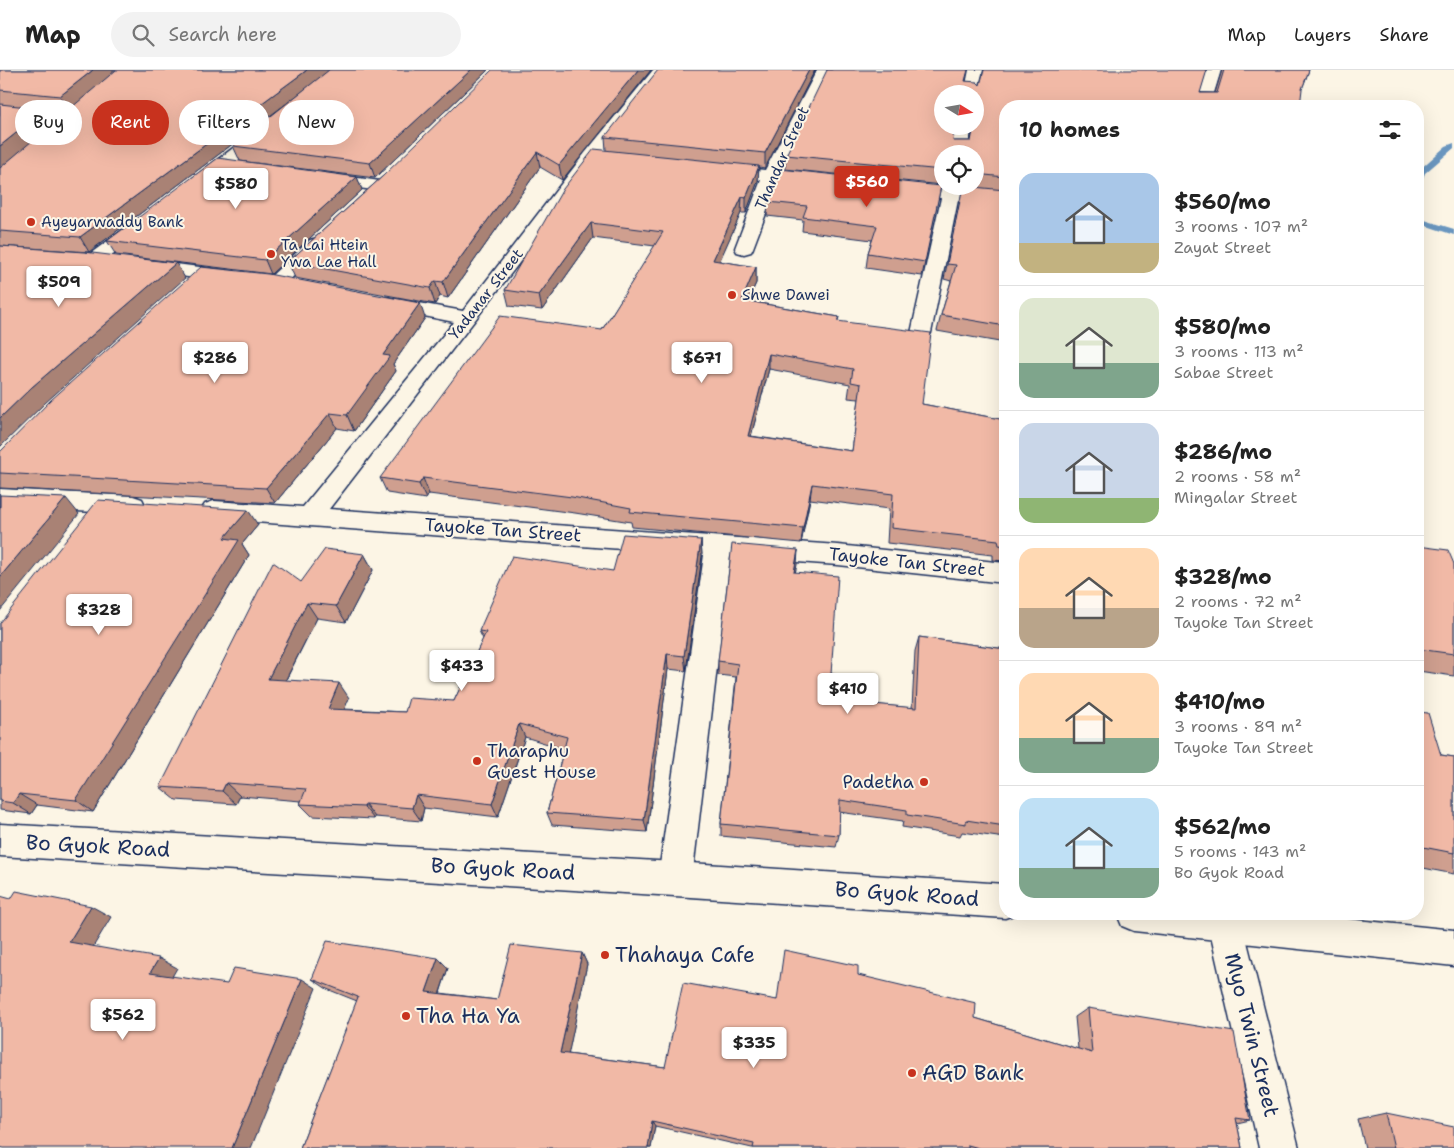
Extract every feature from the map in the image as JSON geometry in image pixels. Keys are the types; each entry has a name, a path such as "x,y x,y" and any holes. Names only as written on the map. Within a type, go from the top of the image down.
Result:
{"street":[{"name":"Yadanar Street","path":"310,516 468,318 601,158 661,70"},
{"name":"Thandar Street","path":"744,248 771,176 824,70"},
{"path":"973,85 976,70"},
{"path":"1205,100 1214,70"},
{"path":"0,110 15,112"},
{"path":"181,195 279,120"},
{"path":"221,166 239,168"},
{"path":"705,169 828,182"},
{"path":"366,198 394,172"},
{"path":"305,176 380,186"},
{"path":"884,188 934,189"},
{"path":"921,333 950,195"},
{"path":"981,195 999,198"},
{"path":"157,213 85,260 261,280 296,286"},
{"path":"261,280 332,231"},
{"path":"182,293 204,274"},
{"path":"372,300 468,318"},
{"path":"0,498 152,506"},
{"path":"85,527 103,504"},
{"name":"Tayoke Tan Street","path":"191,509 838,555 999,571"},
{"path":"675,879 718,546"},
{"name":"Bo Gyok Road","path":"0,840 675,879 999,901"},
{"name":"Myo Twin Street","path":"1224,920 1280,1148"},
{"path":"1239,920 1454,948"}],"building":[{"path":"0,70 93,70 60,96 0,90"},
{"path":"116,70 307,70 266,100 179,100 179,145 205,145 80,237 0,231 0,168 27,145 82,145 82,100 80,100"},
{"path":"329,70 471,70 370,163 233,146 269,145 269,118 279,110 279,145 354,145 354,100 291,100"},
{"path":"492,70 638,70 559,165 537,152 443,282 435,281 430,288 288,262 383,176"},
{"path":"658,70 809,70 765,153 605,137"},
{"path":"827,70 968,70 965,81 977,82 980,85 984,70 1207,70 1200,93 1217,93 1224,70 1309,70 1302,89 1301,100 999,100 999,176 984,175 984,145 934,145 934,169 786,155"},
{"path":"0,104 15,106 15,134 0,146"},
{"path":"594,149 759,166 746,198 742,197 713,260 756,267 742,300 839,317 837,321 931,333 922,404 999,419 999,545 998,540 891,528 893,494 812,484 803,528 630,512 631,508 572,497 423,478 419,484 380,478 500,316 602,330 663,232 591,223 539,295 505,290 563,189","holes":["769,354 853,369 851,382 861,384 852,451 748,436"]},
{"path":"218,158 357,177 265,260 107,241"},
{"path":"780,169 934,185 934,195 939,195 925,262 868,253 877,226 803,217 807,206 768,202"},
{"path":"984,188 999,189 999,325 941,315 956,265 947,264 961,195 984,195"},
{"path":"0,246 84,252 176,263 32,387 0,418"},
{"path":"201,267 268,274 420,303 383,355 390,356 347,415 330,413 266,488 0,473 0,452 51,400"},
{"path":"0,495 66,498 0,577"},
{"path":"98,500 248,510 224,538 239,540 76,800 19,794 13,803 0,801 0,623"},
{"path":"623,534 701,540 684,656 667,654 644,820 547,813 567,737 519,724 492,804 416,795 412,808 365,804 364,807 300,804 306,789 226,783 222,791 160,787 273,562 301,582 325,549 364,554 336,606 307,603 268,679 339,683 328,709 405,712 409,698 454,701 486,632 479,631 512,556 613,571"},
{"path":"732,544 798,550 794,572 838,576 831,674 841,675 841,701 916,708 919,637 999,648 999,825 966,820 966,824 907,815 907,810 840,800 839,835 721,824 738,664 718,661"},
{"path":"1424,547 1448,550 1454,564 1454,654 1424,650"},
{"path":"1424,713 1428,713 1441,755 1454,757 1454,853 1424,847"},
{"path":"16,891 91,906 69,942 159,958 150,973 227,984 234,968 302,979 232,1148 0,1147 0,896 11,899"},
{"path":"327,941 438,958 426,992 497,1000 511,945 582,953 560,1053 665,1067 683,983 777,1000 784,950 858,966 858,975 976,1003 975,1018 1092,1053 1088,1008 1234,1032 1250,1120 1236,1118 1242,1148 979,1148 968,1145 968,1148 753,1148 754,1144 652,1121 648,1148 300,1148 358,997 312,979"},
{"path":"1386,1113 1454,1127 1454,1148 1394,1148"}],"waterway":[{"path":"1424,170 1454,145"},
{"path":"1424,222 1454,232"}],"place":[{"name":"Ayeyarwaddy Bank","path":"31,222"},
{"name":"Ta Lai Htein Ywa Lae Hall","path":"271,254"},
{"name":"Shwe Dawei","path":"732,295"},
{"name":"Tharaphu Guest House","path":"477,761"},
{"name":"Padetha","path":"924,782"},
{"name":"Thahaya Cafe","path":"605,955"},
{"name":"Tha Ha Ya","path":"406,1016"},
{"name":"AGD Bank","path":"912,1073"}]}
